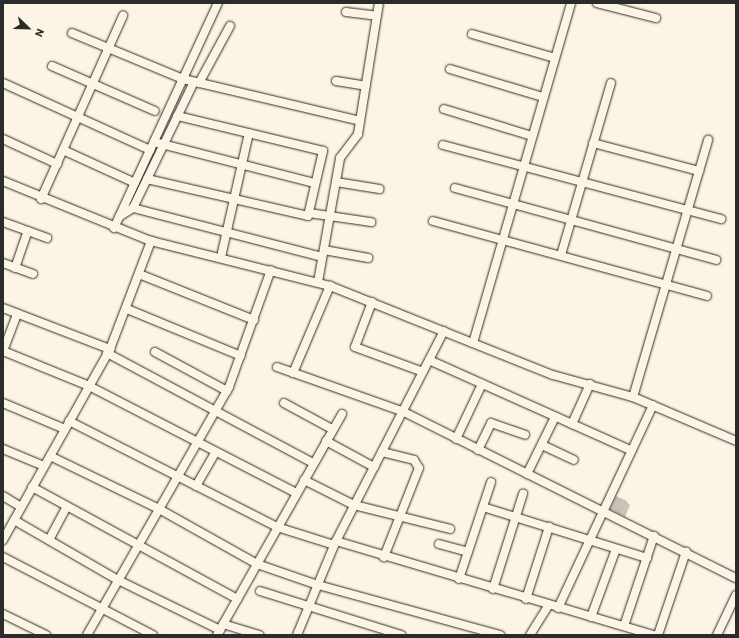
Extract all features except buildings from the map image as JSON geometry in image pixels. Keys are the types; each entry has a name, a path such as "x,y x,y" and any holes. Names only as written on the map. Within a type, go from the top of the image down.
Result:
{"street":[{"path":"114,228 218,3"},
{"path":"318,282 343,151 358,134 379,3"},
{"path":"473,343 571,3"},
{"path":"597,3 656,18"},
{"path":"346,12 377,16"},
{"path":"41,199 123,16"},
{"path":"119,217 133,208 177,116 230,26"},
{"path":"72,33 183,79 360,120"},
{"path":"472,34 555,58"},
{"path":"52,66 92,85 155,111"},
{"path":"450,69 543,97"},
{"path":"336,81 366,86"},
{"path":"3,83 150,150"},
{"path":"561,255 611,83"},
{"path":"444,109 532,136"},
{"path":"177,116 323,151 309,213"},
{"path":"221,257 248,133"},
{"path":"3,139 57,164"},
{"path":"633,397 708,140"},
{"path":"154,142 315,183"},
{"path":"593,143 699,171"},
{"path":"443,145 582,184 721,219"},
{"path":"63,150 134,183"},
{"path":"147,179 301,217 309,213 371,222"},
{"path":"3,181 41,199 151,241 221,257 330,286 553,375 633,397 736,441"},
{"path":"336,182 379,189"},
{"path":"455,188 513,202 716,260"},
{"path":"133,208 226,232 323,254 368,258"},
{"path":"433,221 707,296"},
{"path":"3,222 47,238"},
{"path":"15,268 28,231"},
{"path":"3,540 109,351 127,309 151,241"},
{"path":"3,263 33,274"},
{"path":"87,635 227,391 271,270"},
{"path":"139,274 254,320"},
{"path":"293,373 330,286"},
{"path":"372,302 355,347 423,372"},
{"path":"3,308 109,351 314,463"},
{"path":"127,309 241,356"},
{"path":"18,314 3,351 89,386 296,493"},
{"path":"297,635 335,543 404,412 444,331"},
{"path":"154,352 227,391"},
{"path":"429,360 632,451"},
{"path":"277,368 404,412 736,578"},
{"path":"456,439 482,384"},
{"path":"572,424 590,384"},
{"path":"3,403 65,429"},
{"path":"284,403 332,429"},
{"path":"558,608 587,540 632,451 653,405"},
{"path":"220,630 332,429 342,414"},
{"path":"527,474 556,417"},
{"path":"69,421 277,527 654,635"},
{"path":"478,450 491,423 525,435"},
{"path":"326,441 374,467"},
{"path":"542,445 574,460"},
{"path":"3,449 44,466"},
{"path":"196,486 216,452"},
{"path":"382,452 419,465 401,517 384,557"},
{"path":"50,456 159,509 257,564 318,585 500,635"},
{"path":"304,480 354,505 450,529"},
{"path":"459,579 491,482"},
{"path":"32,487 237,598"},
{"path":"493,589 523,494"},
{"path":"3,496 21,507"},
{"path":"49,540 67,506"},
{"path":"483,507 647,558"},
{"path":"14,520 118,580 220,630 259,635"},
{"path":"526,599 549,527"},
{"path":"624,626 654,536"},
{"path":"438,544 468,552"},
{"path":"591,617 616,548"},
{"path":"658,635 686,552"},
{"path":"3,557 101,610 153,635"},
{"path":"260,591 401,635"},
{"path":"717,635 736,596"},
{"path":"530,635 549,605"},
{"path":"3,614 46,635"}]}
